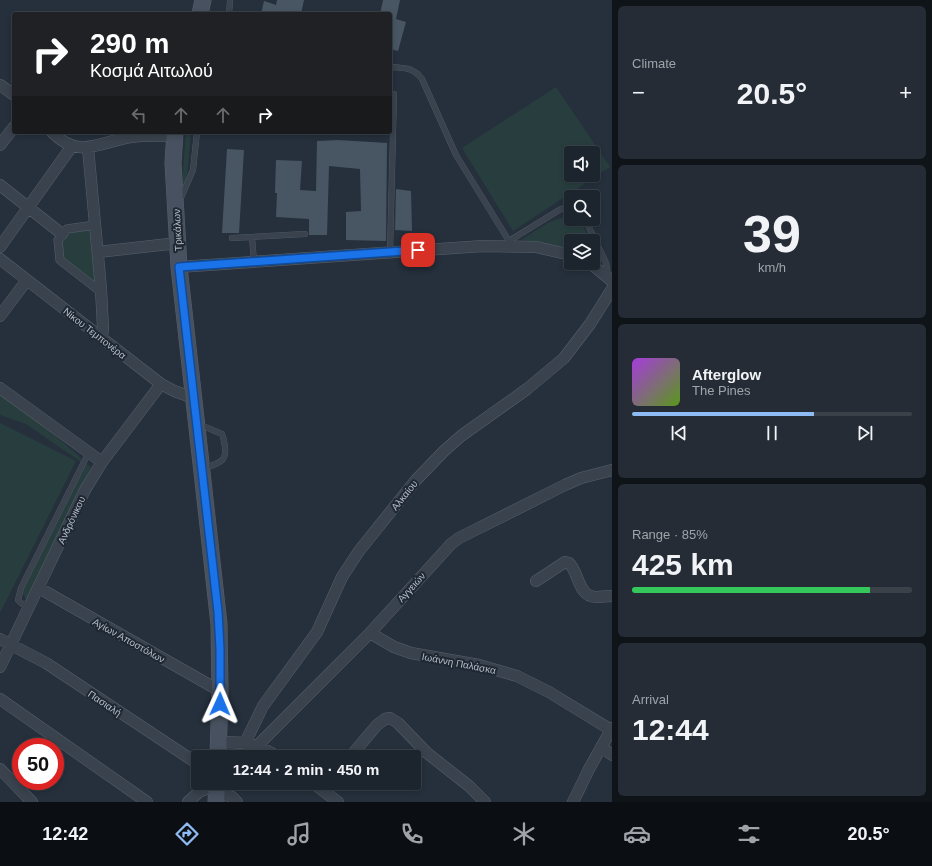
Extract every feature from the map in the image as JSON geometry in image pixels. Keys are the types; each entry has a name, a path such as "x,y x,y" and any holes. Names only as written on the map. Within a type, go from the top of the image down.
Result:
{"main road":[{"path":"200,12 203,0"},
{"name":"Τρικάλων","path":"175,134 173,163 179,267 198,424 218,612 220,691 218,750"}],"street":[{"path":"0,85 12,94"},
{"path":"0,145 12,130"},
{"path":"54,134 62,141 72,146 88,148 131,137 175,134"},
{"path":"0,247 72,146"},
{"path":"88,148 101,292 103,325 102,338"},
{"path":"0,185 62,234"},
{"path":"95,225 67,229 58,240 60,260 101,292"},
{"path":"98,252 178,243"},
{"path":"179,267 509,243 549,248 564,253"},
{"name":"Νίκου Τεμπονέρα","path":"0,259 161,384 194,398"},
{"path":"599,270 610,279"},
{"path":"0,316 27,280"},
{"name":"Αλκαίου","path":"245,743 263,706 317,632 342,577 359,551 416,480 444,451 467,432 527,390 564,358 590,324 612,289"},
{"name":"Ανδρόνικου","path":"0,667 39,588 82,495 102,462 161,384"},
{"path":"0,388 102,462"},
{"name":"Αγγειών","path":"252,750 370,633 448,547 459,538 565,485 581,478 612,470"},
{"path":"536,581 565,562 569,563 588,595 595,597 612,596"},
{"name":"Αγίων Αποστόλων","path":"39,588 220,691"},
{"name":"Ιωάννη Παλάσκα","path":"370,633 394,647 411,653 479,665 517,676 549,692 611,729"},
{"name":"Πασιαλή","path":"0,639 46,663 191,759"},
{"path":"0,699 147,802"},
{"path":"356,750 377,725 390,718 398,723 428,753 469,786 485,802"},
{"path":"574,802 581,783 611,729"},
{"path":"218,750 245,743 257,745 266,750"},
{"path":"601,747 612,755"},
{"path":"0,769 32,802"},
{"path":"188,802 199,792 211,790"},
{"path":"219,790 232,797 237,802"},
{"path":"328,790 338,802"}],"lane":[{"path":"229,12 230,1"},
{"path":"392,67 408,68 414,70 422,79 456,155 509,243 564,208"},
{"path":"390,252 394,94"},
{"path":"176,209 191,177 197,134"},
{"path":"588,226 606,263 610,279"},
{"path":"232,238 305,234"},
{"path":"252,237 254,262"},
{"path":"198,424 222,434 224,437 226,455 223,461 202,470"},
{"path":"29,608 21,604 18,600 21,588 89,452"}],"green space":[{"path":"556,87 596,146 564,146 564,182 587,182 575,190 564,190 564,197 513,231 462,148"},
{"path":"186,134 191,134 187,178 182,185"},
{"path":"600,152 610,167 600,174"},
{"path":"560,218 564,218 564,226 583,226 587,234 564,234 564,247 521,240 548,223"},
{"path":"95,227 101,290 62,259 60,240 67,231"},
{"path":"0,395 48,430 78,455 81,462 26,424 0,415"},
{"path":"0,423 76,461 0,613"},
{"path":"87,464 91,467 28,599 25,598 23,593 24,587 85,465"}],"building":[{"path":"277,0 304,0 301,12 261,12 264,1 276,5"},
{"path":"383,0 400,0 396,19 406,22 398,51 392,50 392,12 380,12"},
{"path":"338,140 387,143 386,241 346,240 346,212 361,211 360,169 329,166 327,235 309,235 309,219 276,217 276,160 302,161 300,190 316,191 317,141"},
{"path":"227,149 244,150 239,233 222,233"},
{"path":"396,189 411,191 412,231 395,230"}],"route":[{"path":"220,704 218,612 190,352 179,267 418,250"}]}
